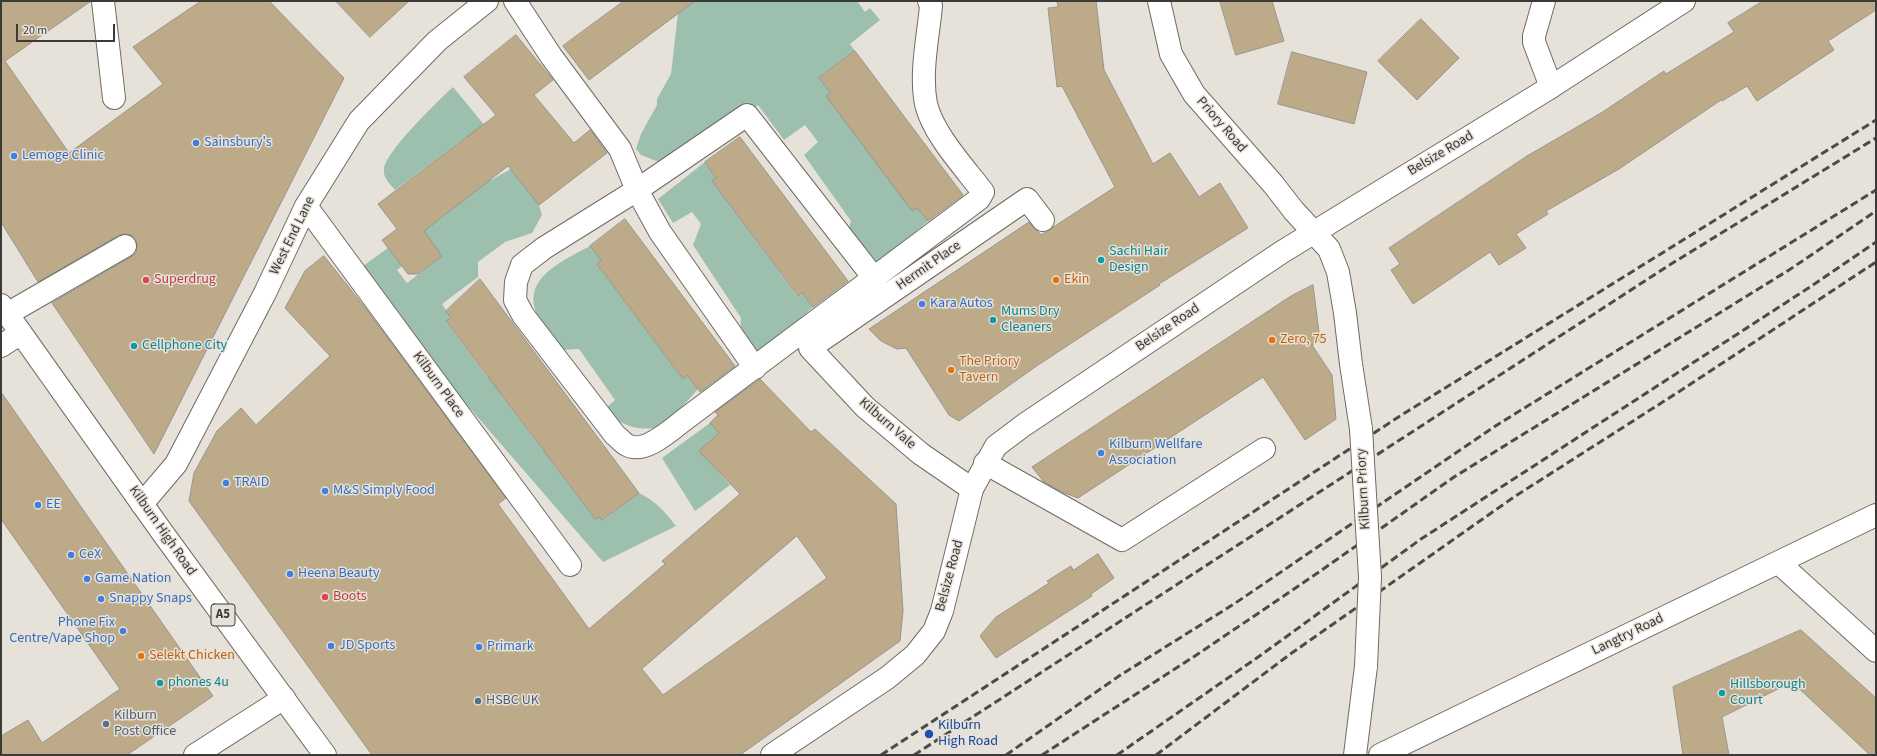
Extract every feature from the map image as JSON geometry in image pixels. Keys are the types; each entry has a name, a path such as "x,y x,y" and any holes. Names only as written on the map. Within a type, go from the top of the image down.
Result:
{"street":[{"path":"103,1 114,98"},
{"name":"West End Lane","path":"142,504 176,464 265,293 306,206 359,121 437,41 487,1"},
{"path":"515,1 551,56 620,149 637,190 660,232 755,368"},
{"path":"874,278 747,115 637,190 544,248 522,265 516,282 515,300 524,315 615,435 628,446 640,447 655,441 755,368 979,199 982,192 937,130 927,105 924,77 931,6 929,1"},
{"name":"Priory Road","path":"1159,1 1171,54 1194,94 1313,232"},
{"path":"1544,1 1534,36 1534,42 1551,86"},
{"name":"Belsize Road","path":"772,755 887,678 915,655 934,631 942,611 972,489 985,463 996,446 1024,425 1313,232 1551,86 1684,1"},
{"name":"Hermit Place","path":"810,348 1027,199 1042,220"},
{"name":"Kilburn Place","path":"306,206 570,565"},
{"name":"Kilburn Priory","path":"1313,232 1329,249 1338,272 1346,313 1351,364 1361,429 1370,577 1366,666 1355,755"},
{"path":"4,309 125,246"},
{"name":"Kilburn High Road","path":"4,309 142,504 325,755"},
{"path":"1,346 21,333"},
{"name":"Kilburn Vale","path":"810,348 865,407 925,458 972,489"},
{"path":"985,463 1122,540 1264,448"},
{"name":"Langtry Road","path":"1380,755 1876,515"},
{"path":"1779,563 1876,651"},
{"path":"195,755 284,698"}],"green space":[{"path":"695,1 857,1 865,12 870,8 880,20 850,44 855,51 819,78 831,93 827,96 928,221 879,264 849,228 851,221 804,155 818,142 805,125 784,140 758,105 675,160 656,161 641,155 636,149 641,134 657,105 657,99 671,74 678,13"},
{"path":"453,87 509,155 465,138 395,190 384,175 384,169 387,161 414,126"},
{"path":"705,162 716,178 712,181 797,296 802,292 813,307 797,321 797,325 756,353 740,331 741,318 693,245 701,224 692,212 673,223 658,199"},
{"path":"511,169 539,205 542,215 532,233 505,242 478,262 478,277 442,304 451,318 446,322 488,378 494,374 500,393 543,451 548,447 553,464 595,519 600,517 603,520 639,493 660,507 676,526 603,562 359,280 363,266 388,248 402,266 397,270 407,283 442,256 419,225 432,215 437,221 445,215 440,209 463,201 472,194 468,188 486,175 491,180"},
{"path":"590,246 601,260 597,264 682,378 687,375 698,389 675,415 661,426 646,429 638,428 623,423 610,415 605,409 615,400 579,349 562,350 539,318 534,304 534,292 539,282 546,273 556,265"},
{"path":"710,423 719,433 700,451 730,485 695,511 662,458"}],"building":[{"name":"Sainsbury's","path":"1,1 91,1 5,61 69,153 163,84 133,47 201,1 269,1 344,78 154,454 52,303 131,257 136,253 136,239 131,235 119,235 38,282 1,222"},
{"path":"336,1 409,1 370,37"},
{"path":"624,1 695,1 589,80 563,46"},
{"path":"1057,1 1096,1 1104,70 1153,164 1170,153 1199,197 1220,183 1248,228 1159,284 1160,285 1038,365 959,421 949,415 906,348 897,349 881,341 869,329 1029,222 1041,235 1115,187 1062,86 1057,87 1048,8 1058,7"},
{"path":"1220,1 1272,1 1284,41 1236,55"},
{"path":"1763,1 1876,1 1876,10 1828,41 1834,50 1757,101 1747,86 1722,101 1721,100 1619,169 1546,211 1548,214 1516,234 1526,248 1499,265 1490,252 1413,304 1391,270 1400,264 1389,248 1527,156 1601,113 1664,71 1666,74 1734,32 1728,23"},
{"path":"1421,19 1459,58 1417,100 1378,61"},
{"path":"516,35 553,80 534,95 574,143 590,130 607,153 539,205 508,166 424,231 442,256 418,274 408,274 382,240 397,229 378,204 496,115 464,77"},
{"path":"855,51 963,195 928,221 917,208 912,211 826,96 831,93 819,78"},
{"path":"1292,52 1367,72 1354,124 1278,104"},
{"path":"740,137 848,281 813,307 802,292 798,296 712,181 716,178 705,162"},
{"path":"625,219 735,366 700,392 687,375 683,379 597,264 601,260 590,246"},
{"path":"324,256 366,309 506,498 498,504 589,629 665,564 662,561 740,494 699,451 719,433 710,423 718,415 715,412 760,379 811,432 815,429 896,504 903,611 900,641 740,755 372,755 189,501 194,473 217,431 241,408 256,425 330,356 285,308 305,271","holes":["797,536 827,578 663,695 642,669"]},
{"path":"480,279 639,493 602,520 600,517 595,519 446,321 451,318 446,311"},
{"path":"1313,285 1320,340 1312,345 1332,375 1336,419 1305,440 1263,377 1078,498 1062,492 1044,482 1032,467 1291,296"},
{"path":"1,392 213,696 127,755 1,755 1,736 28,720 42,743 120,689 1,519"},
{"path":"1098,554 1114,578 1091,594 1092,596 996,658 980,636 996,617 1049,583 1047,581 1071,566 1073,570"},
{"name":"Hillsborough Court","path":"1801,630 1876,698 1876,755 1870,755 1792,682 1722,717 1729,755 1683,755 1673,687"}],"railway":[{"path":"881,755 1400,416 1876,120"},
{"path":"914,755 1671,264 1876,138"},
{"path":"1006,755 1119,676 1234,604 1497,425 1876,190"},
{"path":"1042,755 1201,652 1319,572 1454,477 1789,270 1876,211"},
{"path":"1117,755 1261,655 1421,539 1810,287 1876,242"},
{"path":"1156,755 1289,655 1514,497 1680,391 1876,262"}],"place":[{"name":"Sainsbury's","path":"196,143"},
{"name":"Lemoge Clinic","path":"14,156"},
{"name":"Sachi Hair Design","path":"1101,260"},
{"name":"Superdrug","path":"146,280"},
{"name":"Ekin","path":"1056,280"},
{"name":"Kara Autos","path":"922,304"},
{"name":"Mums Dry Cleaners","path":"993,320"},
{"name":"Zero, 75","path":"1272,340"},
{"name":"Cellphone City","path":"134,346"},
{"name":"The Priory Tavern","path":"951,370"},
{"name":"Kilburn Wellfare Association","path":"1101,453"},
{"name":"TRAID","path":"226,483"},
{"name":"M&S Simply Food","path":"325,491"},
{"name":"EE","path":"38,505"},
{"name":"CeX","path":"71,555"},
{"name":"Heena Beauty","path":"290,574"},
{"name":"Game Nation","path":"87,579"},
{"name":"Boots","path":"325,597"},
{"name":"Snappy Snaps","path":"101,599"},
{"name":"Phone Fix Centre/Vape Shop","path":"123,631"},
{"name":"JD Sports","path":"331,646"},
{"name":"Primark","path":"479,647"},
{"name":"Selekt Chicken","path":"141,656"},
{"name":"phones 4u","path":"160,683"},
{"name":"Hillsborough Court","path":"1722,693"},
{"name":"HSBC UK","path":"478,701"},
{"name":"Kilburn Post Office","path":"106,724"},
{"name":"Kilburn High Road","path":"929,734"}]}
